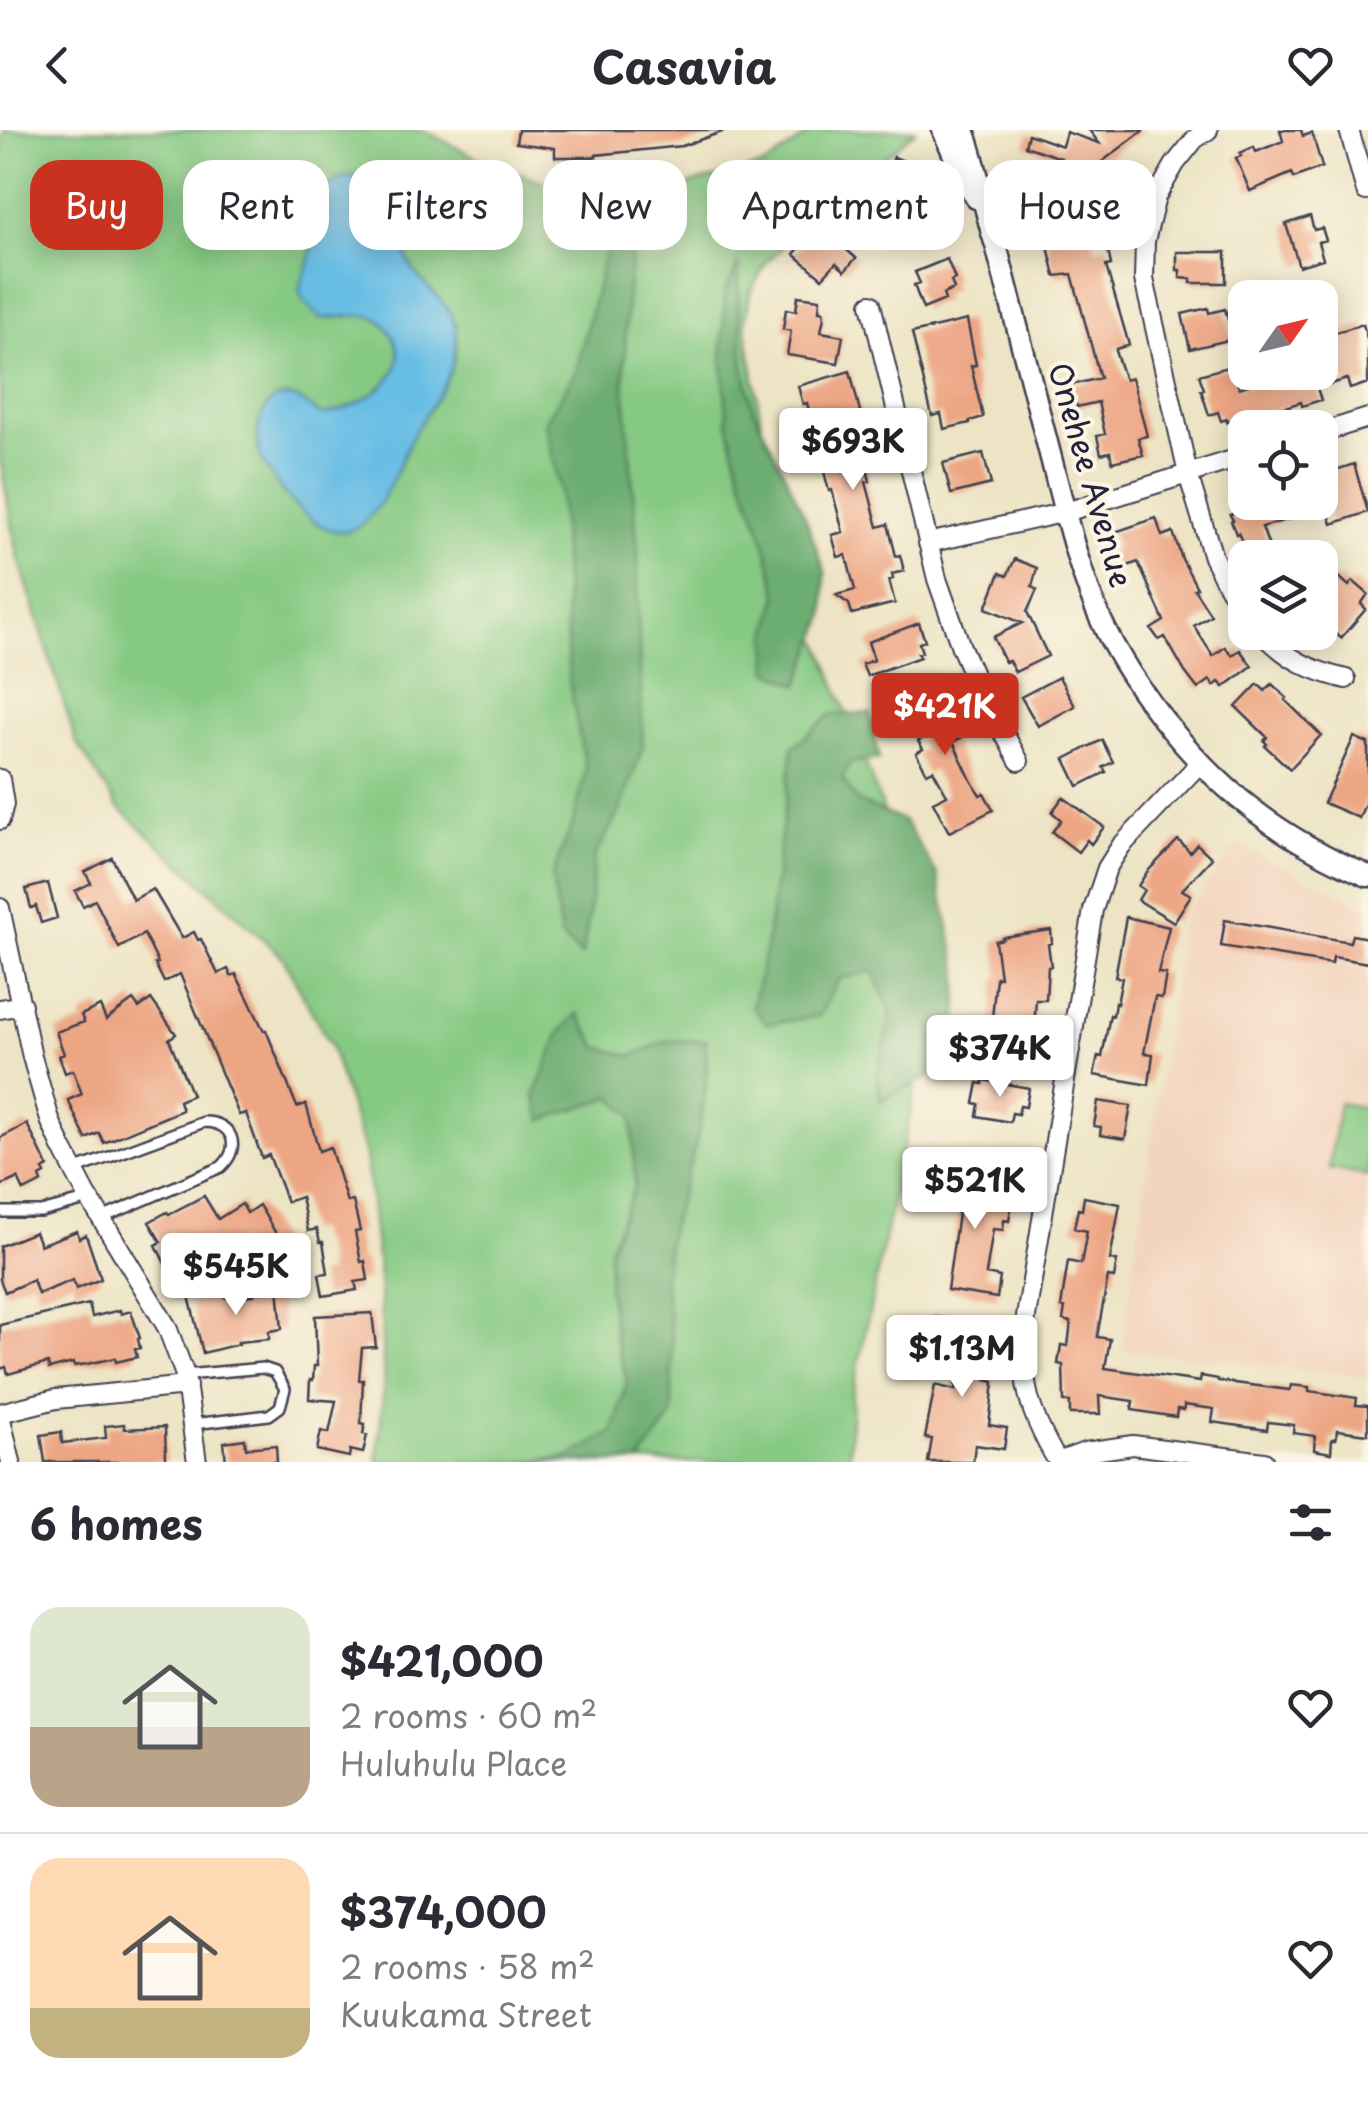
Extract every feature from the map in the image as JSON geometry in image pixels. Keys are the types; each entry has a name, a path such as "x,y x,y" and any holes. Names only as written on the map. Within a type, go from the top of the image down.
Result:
{"street":[{"name":"Onehee Avenue","path":"944,130 963,176 984,210"},
{"name":"Onehee Avenue","path":"964,130 975,160 984,207"},
{"path":"1208,130 1174,164 1156,197 1145,240 1144,279 1188,474 1213,557 1228,586"},
{"path":"1348,130 1366,191"},
{"name":"Onehee Avenue","path":"997,250 1074,546 1095,608 1126,667 1164,720 1201,762 1256,812 1330,860 1368,876"},
{"path":"871,304 937,578 978,686 1019,760"},
{"path":"1338,427 1368,418"},
{"path":"928,544 1066,512 1228,461"},
{"path":"1281,650 1302,666 1346,679"},
{"path":"1201,762 1121,846 1107,868 1093,910 1026,1317 1024,1383 1030,1407 1058,1462 1085,1452 1133,1445 1264,1462"},
{"path":"0,779 4,804 0,820"},
{"path":"0,908 40,1087 60,1145 168,1327 186,1380 197,1462"},
{"path":"0,1010 22,1004"},
{"path":"11,1462 0,1414 56,1399 186,1380"}],"lane":[{"path":"74,1170 204,1122 217,1123 228,1131 232,1151 221,1167 102,1218"},
{"path":"0,1212 41,1212 90,1199"},
{"path":"186,1380 263,1368 275,1372 285,1389 283,1402 270,1415 193,1424"}],"shaded area":[{"path":"1237,845 1368,906 1368,1377 1122,1350 1183,916"}],"green space":[{"path":"4,130 423,130 483,160 349,160 349,250 523,250 523,174 543,182 543,250 687,250 687,185 707,180 707,250 780,250 767,261 750,293 745,323 767,458 804,601 900,854 922,1056 852,1396 849,1462 377,1462 384,1385 379,1276 366,1157 331,1047 282,956 118,807 76,742 18,556 0,460 0,157"},
{"path":"814,130 916,130 882,160 772,160"},
{"path":"606,250 633,250 624,382 638,552 643,748 620,810 594,858 582,956 561,937 552,876 574,820 586,770 569,681 560,489 545,422 576,371"},
{"path":"739,262 744,368 753,408 805,516 825,571 825,616 799,685 769,671 768,634 778,594 728,424 722,356 725,292"},
{"path":"870,713 879,759 850,763 842,779 857,801 904,821 937,874 959,971 957,1035 933,1075 881,1101 877,1076 891,1014 874,971 839,979 819,1016 767,1024 752,1007 766,948 793,747 830,715"},
{"path":"578,1013 598,1047 631,1056 667,1041 706,1040 707,1081 698,1136 669,1232 664,1281 672,1339 672,1415 640,1462 524,1461 569,1457 613,1432 627,1381 608,1288 609,1249 635,1185 632,1116 612,1097 542,1120 535,1095 560,1033"},
{"path":"1339,1103 1368,1108 1368,1176 1329,1169"}],"water":[{"path":"349,176 349,250 406,250 414,271 446,307 456,330 449,376 414,433 388,490 370,517 347,531 321,525 295,505 265,466 258,447 258,427 271,402 289,397 322,415 335,412 377,390 396,368 399,355 395,341 381,322 363,316 320,318 299,290 311,250 329,250 329,187"}],"building":[{"path":"518,130 722,132 682,146 596,157 555,157 555,148 516,143"},
{"path":"1089,130 1144,130 1104,160 1060,160 1025,146 1028,134 1062,146 1066,132 1099,143"},
{"path":"1280,130 1301,130 1303,136 1312,133 1322,167 1294,178 1292,173 1250,191 1236,158 1254,147 1256,152 1283,141"},
{"path":"1310,216 1314,230 1322,228 1326,240 1318,242 1323,259 1299,266 1286,224"},
{"path":"798,250 847,250 856,258 845,271 836,263 822,278 794,254"},
{"path":"1048,250 1108,250 1111,265 1106,266 1129,345 1116,349 1116,354 1125,380 1132,378 1147,436 1138,438 1143,455 1112,462 1110,452 1101,454 1097,436 1105,434 1098,402 1077,407 1071,385 1100,378 1072,274 1055,276"},
{"path":"1177,252 1226,252 1226,283 1191,283 1191,279 1180,278"},
{"path":"947,259 955,279 951,281 954,289 943,294 945,300 923,309 914,285 920,283 915,272"},
{"path":"798,296 820,299 819,311 823,311 824,317 821,332 843,336 838,363 787,355 791,331 783,329 786,309 796,311"},
{"path":"1225,309 1228,340 1190,349 1182,314"},
{"path":"967,320 976,365 971,366 983,417 944,429 941,414 932,416 912,333"},
{"path":"1363,324 1368,342 1368,383 1350,389 1347,379 1338,382 1338,332"},
{"path":"1228,367 1228,390 1318,390 1321,400 1276,410 1228,410 1228,422 1221,421 1218,412 1209,415 1199,375"},
{"path":"850,371 874,454 864,457 878,527 888,524 904,571 892,574 893,579 889,580 895,603 852,614 849,604 836,595 855,590 846,555 838,557 832,535 843,532 819,452 833,449 826,424 813,427 798,386"},
{"path":"983,453 991,484 951,494 943,463"},
{"path":"1354,464 1368,512 1332,524 1331,520 1338,520 1338,469"},
{"path":"1156,518 1162,536 1173,532 1197,588 1194,589 1211,615 1194,626 1213,656 1225,647 1232,655 1240,650 1252,666 1224,687 1219,682 1214,686 1210,680 1198,689 1165,637 1159,640 1151,629 1164,621 1138,562 1114,568 1109,555 1115,553 1113,547 1117,546 1112,533"},
{"path":"1286,520 1262,527 1267,540 1241,540 1231,521"},
{"path":"1015,559 1037,568 1032,587 1037,590 1027,612 1048,656 1015,672 1009,661 1005,662 993,637 1022,623 986,608 1000,573 1007,576"},
{"path":"1339,577 1349,586 1353,581 1368,594 1361,604 1366,609 1341,638"},
{"path":"919,623 925,641 919,643 920,657 867,676 862,664 874,660 868,642"},
{"path":"928,677 931,684 937,682 943,695 937,698 948,725 957,720 966,735 953,742 972,782 993,810 949,832 933,802 947,795 933,770 927,773 916,753 923,749 918,741 928,735 916,707 909,709 901,689"},
{"path":"1059,677 1075,706 1038,726 1021,697"},
{"path":"1258,684 1265,691 1272,684 1321,735 1290,769 1265,746 1267,737 1236,707"},
{"path":"1354,737 1368,743 1368,797 1359,818 1324,803"},
{"path":"1102,740 1113,762 1103,767 1106,772 1078,786 1065,759"},
{"path":"1063,797 1104,827 1091,844 1087,840 1078,852 1052,832 1061,820 1052,812"},
{"path":"1178,840 1190,852 1197,844 1212,858 1182,890 1191,895 1174,922 1138,900 1144,890 1138,886"},
{"path":"112,858 133,900 153,889 182,938 194,932 218,974 228,969 231,976 236,974 266,1030 297,1107 306,1104 319,1151 330,1147 347,1202 353,1201 360,1231 355,1232 368,1280 355,1282 357,1290 323,1296 319,1274 328,1273 323,1242 317,1229 308,1231 301,1197 287,1202 269,1155 262,1158 246,1113 239,1115 180,974 164,982 144,934 119,948 95,900 83,906 75,891 91,883 85,872"},
{"path":"48,883 57,918 41,923 36,906 31,908 26,889"},
{"path":"1126,917 1169,927 1158,973 1166,974 1162,998 1155,997 1144,1053 1153,1054 1149,1085 1094,1075 1098,1056 1102,1057 1110,1015 1113,1016 1117,1004 1122,978 1115,977"},
{"path":"1225,920 1350,942 1352,935 1368,938 1368,963 1333,957 1332,964 1221,946"},
{"path":"1051,930 1046,1000 1036,1000 1034,1030 1040,1031 1036,1057 1009,1058 1009,1053 989,1050 996,977 1000,977 995,941"},
{"path":"151,999 176,1034 169,1039 192,1095 179,1101 182,1110 104,1143 99,1133 86,1139 68,1100 82,1094 73,1070 65,1073 59,1056 64,1054 56,1032 84,1022 81,1015 100,1006 106,1020 133,1000 139,1008"},
{"path":"983,1080 1029,1088 1026,1107 1020,1106 1018,1114 1012,1113 1010,1122 977,1116 979,1104 974,1103 978,1083 983,1084"},
{"path":"1098,1101 1131,1106 1125,1139 1100,1135 1101,1127 1094,1126"},
{"path":"27,1124 48,1167 40,1177 42,1182 24,1191 18,1178 0,1186 0,1138"},
{"path":"964,1172 1000,1177 997,1198 1012,1201 1009,1221 1004,1220 1003,1230 993,1229 986,1274 1000,1277 997,1298 947,1290 959,1207 938,1204 941,1181 962,1184"},
{"path":"204,1196 218,1219 242,1204 247,1213 259,1205 280,1240 251,1257 240,1240 208,1260 200,1247 167,1268 156,1245 161,1242 149,1222"},
{"path":"1084,1197 1120,1204 1110,1260 1117,1261 1114,1278 1108,1277 1097,1337 1110,1339 1105,1368 1200,1382 1201,1376 1290,1390 1291,1385 1309,1387 1309,1391 1357,1398 1356,1405 1368,1406 1368,1434 1337,1430 1331,1453 1314,1450 1315,1436 1293,1433 1294,1425 1268,1422 1267,1430 1212,1422 1214,1409 1184,1405 1184,1410 1177,1409 1176,1417 1132,1410 1133,1401 1099,1396 1100,1414 1070,1414 1070,1402 1064,1402 1063,1365 1058,1364 1061,1345 1068,1346 1071,1322 1063,1320 1065,1308 1061,1307 1068,1261 1081,1264 1087,1231 1074,1228"},
{"path":"77,1231 79,1238 86,1235 101,1279 76,1289 73,1280 38,1294 33,1280 5,1292 0,1280 0,1246 35,1232 40,1245"},
{"path":"278,1287 282,1329 269,1331 269,1339 238,1342 203,1353 189,1296 224,1291 226,1298"},
{"path":"89,1304 92,1317 131,1311 140,1338 140,1348 135,1349 137,1357 49,1369 48,1363 8,1374 6,1367 0,1369 0,1325"},
{"path":"372,1313 376,1347 362,1348 359,1380 363,1380 361,1423 365,1424 363,1434 367,1435 363,1453 350,1450 349,1457 317,1450 321,1431 329,1433 336,1401 309,1399 310,1380 317,1366 315,1316"},
{"path":"935,1317 971,1320 969,1332 984,1334 980,1360 989,1361 986,1380 994,1382 989,1425 1007,1428 1004,1449 975,1445 973,1462 928,1462 932,1439 925,1438 935,1385 955,1390 961,1349 932,1341"},
{"path":"124,1424 125,1429 165,1427 166,1462 45,1462 41,1435 61,1432 62,1443 106,1438 105,1426"},
{"path":"245,1439 246,1448 276,1445 277,1462 226,1462 224,1442"}]}
